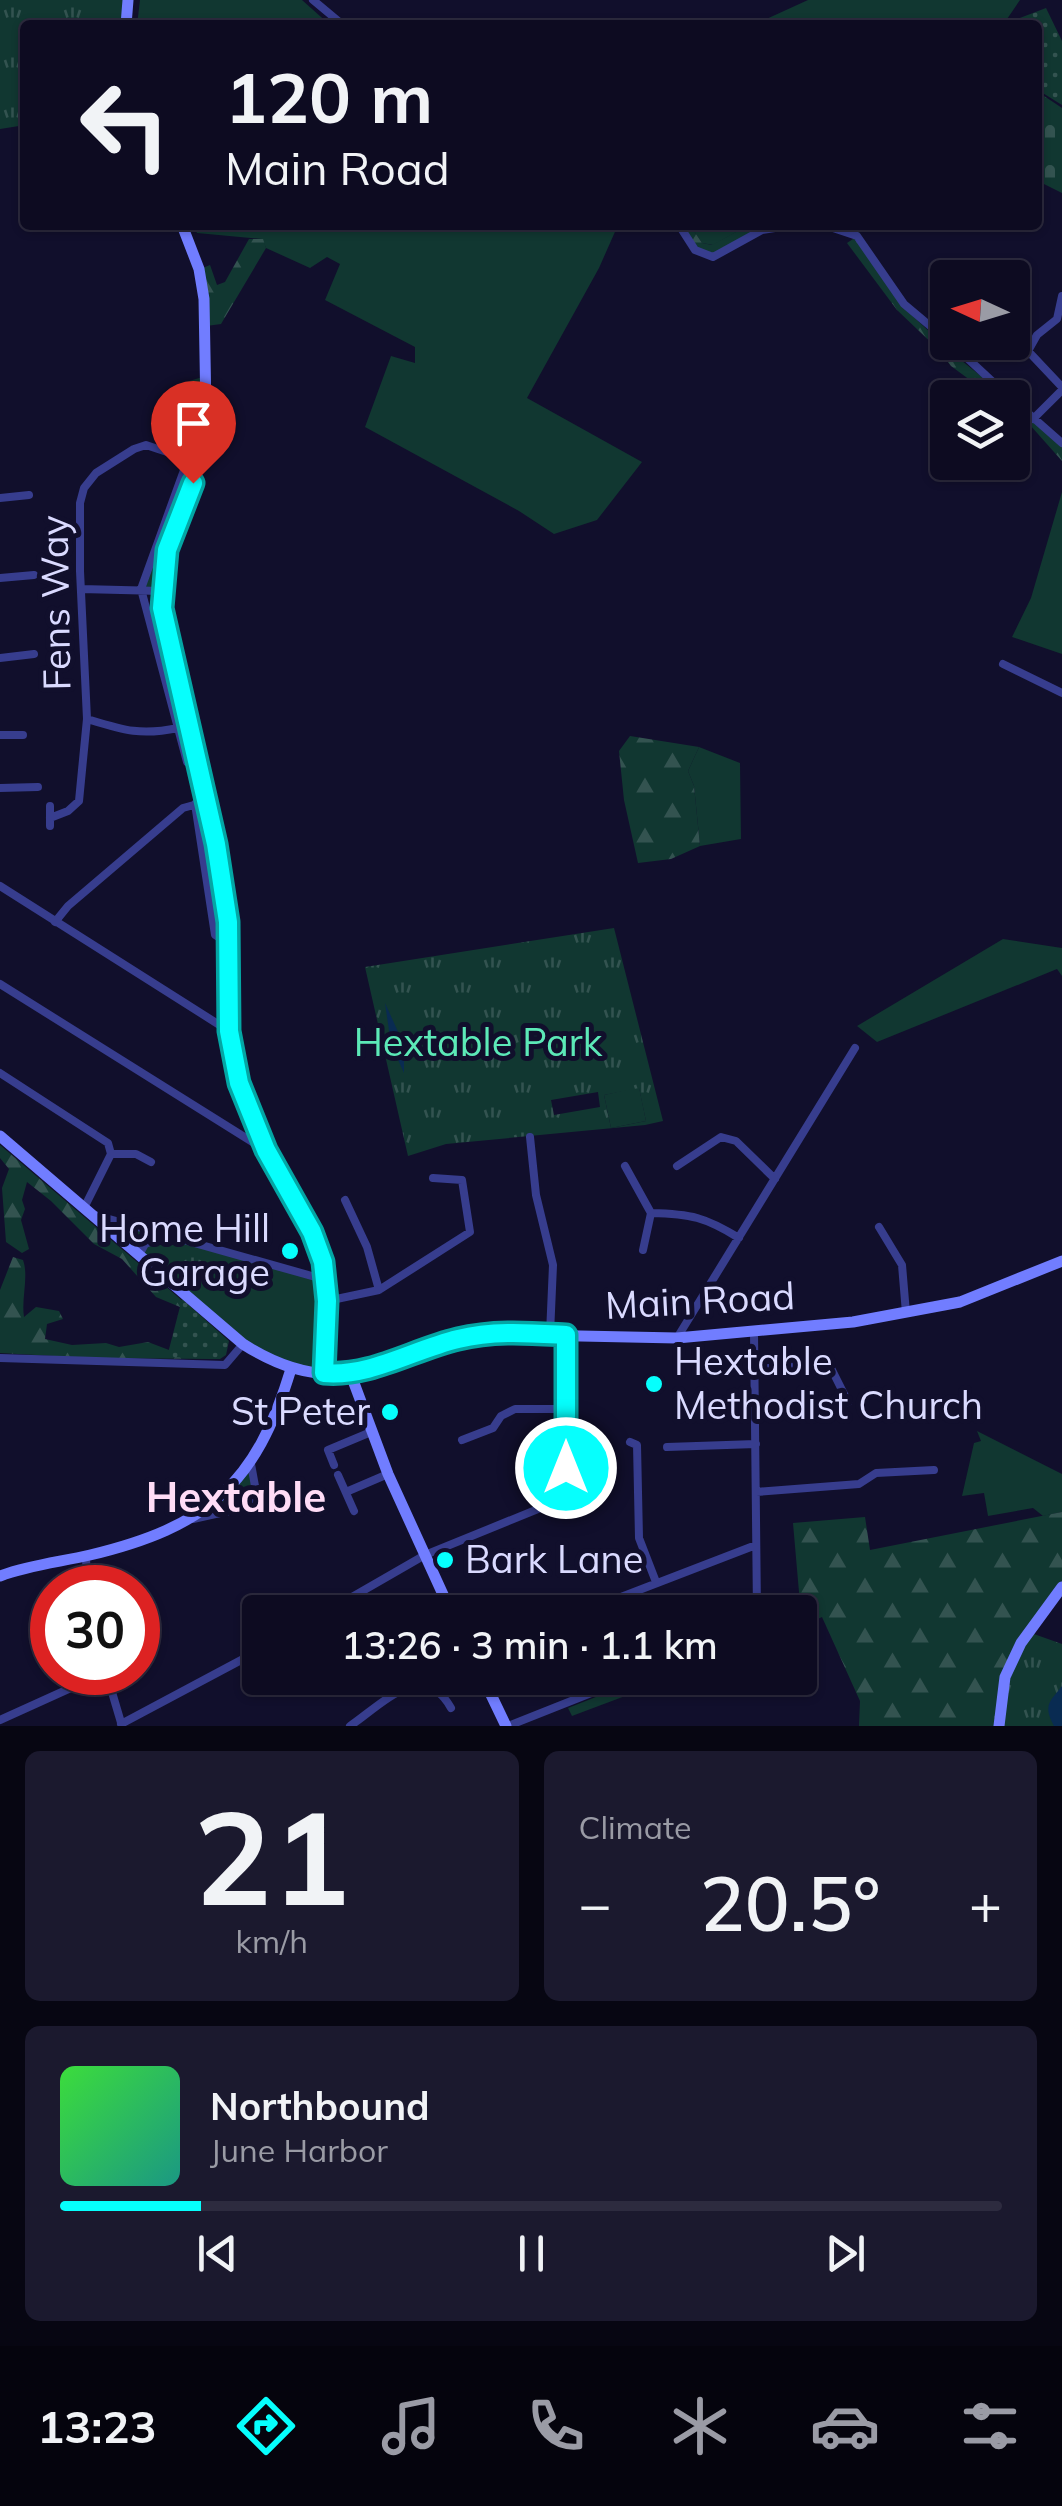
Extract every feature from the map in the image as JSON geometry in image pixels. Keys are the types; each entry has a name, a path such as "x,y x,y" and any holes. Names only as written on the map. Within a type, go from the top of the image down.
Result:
{"street":[{"path":"312,0 336,20"},
{"path":"184,230 199,270 204,299 206,412 203,454 167,550 161,591 165,630 201,802 220,863 229,944 229,1031 239,1083 266,1150 312,1232 326,1280 324,1373"},
{"path":"682,230 695,250 714,257 762,230"},
{"path":"839,230 857,236 904,304 930,326"},
{"path":"1034,419 1062,388 1028,351 1036,335 1057,318 1062,296"},
{"path":"969,360 991,380"},
{"path":"177,394 191,410 188,459 141,589 186,762"},
{"path":"1030,415 1062,443"},
{"name":"Fens Way","path":"50,806 50,822 79,801 87,719 81,644 80,503 84,488 96,473 146,445 188,459"},
{"path":"0,498 29,494"},
{"path":"0,578 34,575"},
{"path":"81,589 161,591"},
{"path":"0,658 34,654"},
{"path":"1003,664 1062,693"},
{"name":"Fens Way","path":"87,719 149,734 178,728"},
{"path":"0,735 23,735"},
{"path":"0,788 38,787"},
{"path":"55,922 68,906 183,808 201,802"},
{"path":"0,886 229,1031"},
{"path":"0,984 266,1150"},
{"path":"677,1338 855,1048"},
{"path":"0,1073 108,1143 111,1154 88,1211"},
{"path":"0,1136 243,1344 291,1369 280,1405 251,1464 230,1488 191,1519"},
{"path":"530,1137 536,1195 553,1264 550,1334"},
{"path":"678,1166 722,1138 736,1141 775,1180"},
{"path":"111,1154 136,1154 151,1162"},
{"path":"625,1166 651,1214 643,1250"},
{"path":"327,1301 379,1290 470,1232 462,1180 433,1178"},
{"path":"346,1200 367,1247 379,1290"},
{"path":"88,1211 326,1280"},
{"path":"651,1214 682,1214 709,1220 739,1238"},
{"path":"878,1227 902,1265 906,1313"},
{"path":"139,1256 145,1244 165,1236"},
{"name":"Main Road","path":"291,1369 308,1374 350,1375 455,1339 499,1332 677,1338 853,1322 964,1300 1062,1261"},
{"path":"754,1332 756,1595"},
{"path":"356,1595 425,1555 566,1498 566,1335"},
{"path":"0,1358 225,1365 243,1344"},
{"path":"755,1369 828,1364 848,1402"},
{"path":"350,1375 370,1432 444,1595"},
{"path":"462,1440 477,1430 493,1428 501,1416 515,1409 566,1409"},
{"path":"334,1465 328,1450 370,1432"},
{"path":"630,1442 637,1445 639,1538 656,1582"},
{"path":"666,1446 756,1444"},
{"path":"0,1576 134,1544 191,1519 247,1507 255,1486 251,1464"},
{"path":"756,1492 859,1484 876,1473 934,1470"},
{"path":"346,1492 388,1474"},
{"path":"338,1475 354,1511"},
{"path":"624,1595 756,1545"},
{"path":"86,1556 86,1565"},
{"path":"1000,1726 1006,1677 1021,1643 1062,1587"},
{"path":"113,1695 122,1725 242,1660"},
{"path":"0,1720 55,1695"},
{"path":"350,1726 390,1695"},
{"path":"444,1695 450,1708"},
{"path":"492,1695 507,1726 586,1695"}],"green space":[{"path":"0,0 128,0 126,20 20,20 20,126 0,129"},
{"path":"140,0 302,0 324,20 138,20"},
{"path":"808,0 1020,0 1006,20 764,20"},
{"path":"1046,8 1062,41 1062,105 1042,92 1042,20 1015,20"},
{"path":"1042,95 1062,108 1062,193 1042,183"},
{"path":"196,230 616,230 527,398 642,462 597,520 554,534 365,427 391,356 415,363 415,347 325,300 340,264 327,257 310,268 266,248 262,239"},
{"path":"684,230 693,230 702,243 712,245 740,230 762,230 713,257 695,250"},
{"path":"693,230 740,230 713,245 702,243"},
{"path":"837,230 858,230 901,305 930,332 930,341 897,310 847,243 856,237"},
{"path":"249,239 263,239 266,248 221,324 206,326 198,270 210,265 217,285 225,282"},
{"path":"946,360 961,360 986,380 970,380"},
{"path":"206,376 204,443 172,533 161,591 142,589 188,459 191,405 179,392 179,384"},
{"path":"1030,417 1062,444 1062,461 1030,425"},
{"path":"1062,492 1062,654 1012,637 1031,598"},
{"path":"630,736 699,747 688,771 694,786 700,846 671,859 638,863 624,800 619,751"},
{"path":"699,747 740,763 741,839 700,846 694,786 688,771"},
{"path":"200,807 207,816 225,931 222,935 216,926"},
{"name":"Hextable Park","path":"614,928 663,1121 645,1125 446,1144 408,1156 365,967","holes":["639,1088 646,1121 611,1128 604,1095","598,1092 600,1107 554,1115 551,1100"]},
{"path":"1003,939 1062,948 1062,976 1057,969 877,1042 857,1026"},
{"path":"639,1087 646,1121 611,1128 604,1095"},
{"path":"0,1145 199,1315 220,1359 0,1353 0,1290 13,1257 23,1260 25,1267 24,1317 36,1307 59,1311 63,1319 47,1324 45,1339 72,1345 106,1343 119,1347 148,1342 169,1350 191,1316 156,1297 122,1259 94,1244 27,1182 21,1220 29,1249 22,1253 6,1242 2,1188 9,1169 0,1158"},
{"path":"91,1214 325,1280 324,1372 269,1359"},
{"path":"193,1254 210,1259 207,1270 191,1282 184,1279 181,1268 186,1257"},
{"path":"182,1299 229,1341 226,1355 220,1359 167,1357"},
{"path":"977,1431 1062,1474 1062,1512 1043,1516 1033,1508 988,1516 984,1493 962,1496 974,1443 981,1441"},
{"path":"250,1465 254,1485 245,1507 193,1518"},
{"path":"1062,1512 1062,1582 1031,1624 997,1726 859,1726 860,1701 822,1617 817,1619 817,1595 799,1595 793,1523 865,1517 870,1550"},
{"path":"1031,1633 1062,1644 1062,1726 1003,1726 1009,1676"},
{"path":"601,1695 628,1695 572,1716 568,1708"}],"water":[{"path":"385,1003 404,1045 404,1073 391,1044"},
{"path":"1062,1686 1062,1726 1054,1726 1048,1708"}],"place":[{"name":"Home Hill Garage","path":"290,1251"},
{"name":"Hextable Methodist Church","path":"654,1384"},
{"name":"St Peter","path":"390,1412"},
{"name":"Bark Lane","path":"445,1560"}],"district":[{"name":"Hextable","path":"236,1497"}],"route":[{"path":"193,483 172,533 163,570 165,630 212,816 228,922 229,1031 239,1083 266,1150 312,1232 323,1262 327,1301 324,1373 350,1375 455,1339 482,1334 566,1335 566,1468"}]}
